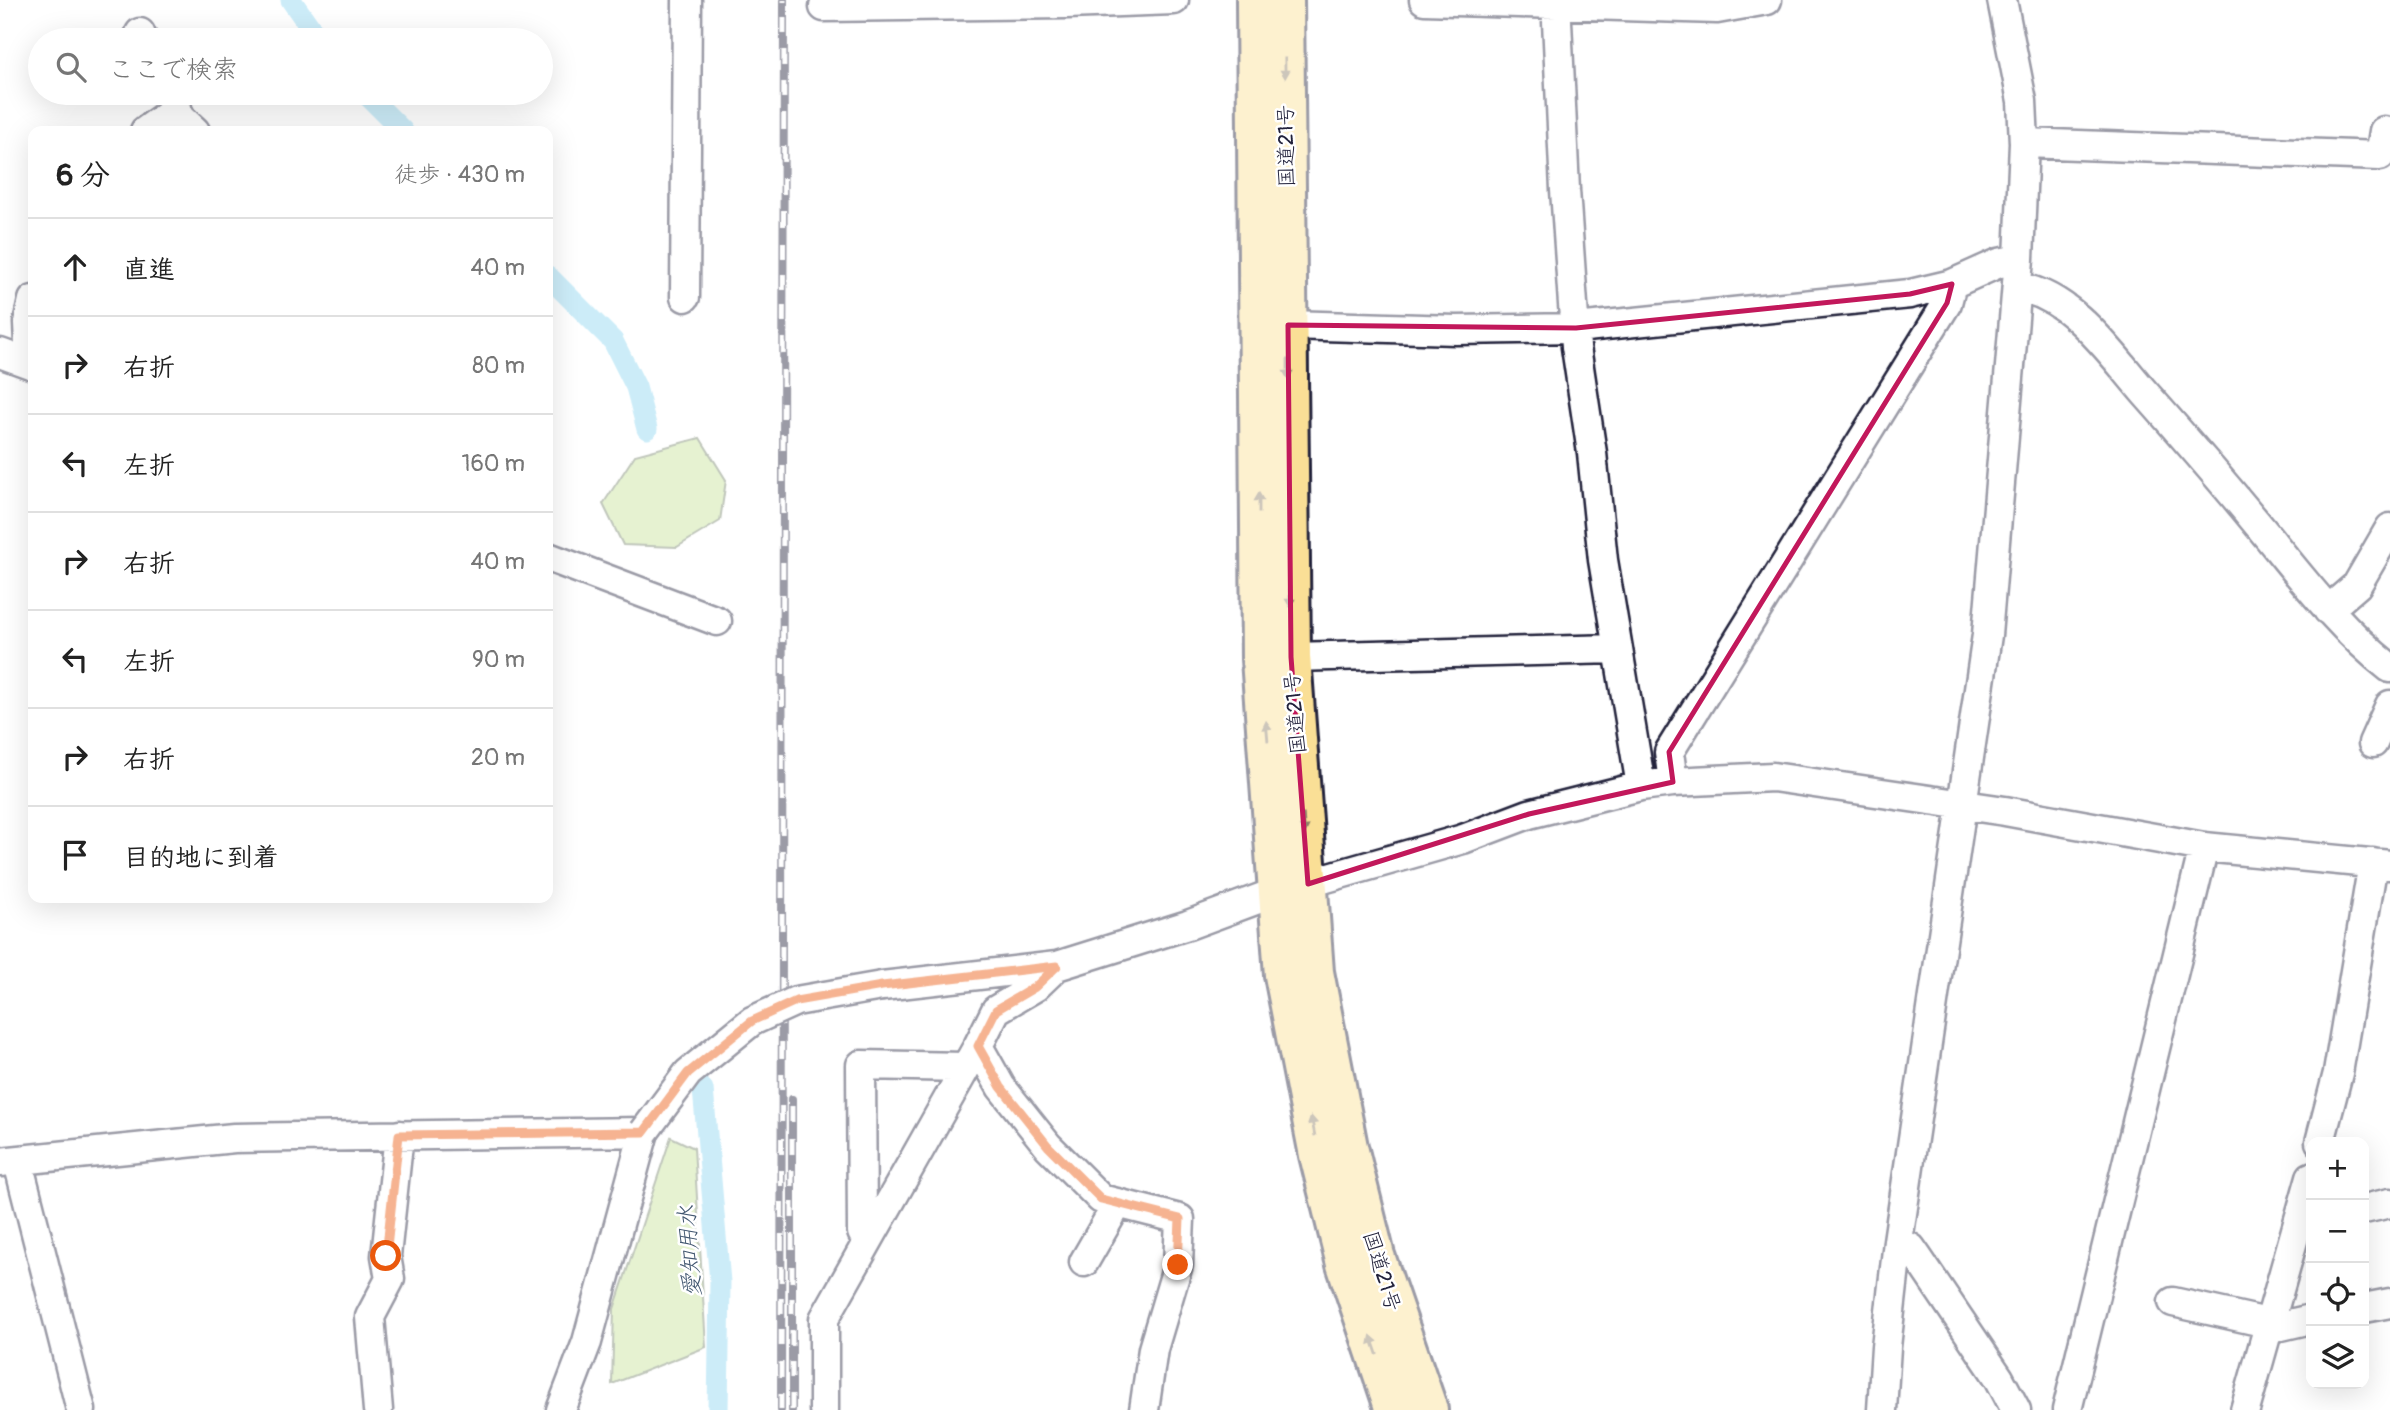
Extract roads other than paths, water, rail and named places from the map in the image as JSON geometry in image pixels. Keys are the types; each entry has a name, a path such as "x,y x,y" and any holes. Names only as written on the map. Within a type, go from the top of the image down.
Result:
{"highway":[{"name":"国道21号","path":"1256,0 1261,659 1293,888 1314,972 1348,1147 1375,1256 1428,1410"},
{"name":"国道21号","path":"1284,0 1293,888 1284,975 1319,1155 1346,1264 1395,1410"}],"street":[{"path":"685,297 687,0"},
{"path":"824,7 1174,0"},
{"path":"1424,0 1717,9 1767,0"},
{"path":"1882,1410 1898,1241 1987,635 2018,273 2024,144 2022,101 2002,0"},
{"path":"1556,3 1576,347 1592,453 1603,560 1641,786"},
{"path":"150,126 168,105"},
{"path":"175,105 181,118 190,126"},
{"path":"2024,144 2380,156 2384,131 2390,132"},
{"path":"1288,325 1456,330 1576,328 1910,294 1952,284 1999,263 2018,273 2032,289 2077,318 2209,465 2328,610 2362,646 2390,668"},
{"path":"1673,782 1669,752 1947,303 1952,284"},
{"path":"0,352 28,362"},
{"path":"2328,610 2357,584 2390,528"},
{"path":"553,559 718,621"},
{"path":"1291,657 1618,649"},
{"path":"2373,743 2390,705"},
{"path":"561,1410 587,1342 644,1132 688,1073 752,1021 796,1001 882,986 1057,966 1188,925 1293,888 1463,839 1529,814 1641,786 1773,777 1963,805 2204,847 2382,864 2338,1073 2321,1137"},
{"path":"2067,1410 2204,847"},
{"path":"824,1410 824,1318 996,1010 1035,987 1057,966"},
{"path":"971,1056 1001,1087 1048,1146 1101,1199 1180,1219 1178,1265 1153,1349 1144,1410"},
{"path":"867,1241 862,1232 861,1065 971,1056"},
{"path":"81,1410 9,1162 234,1138 644,1132"},
{"path":"378,1410 370,1317 390,1279 386,1256 399,1135"},
{"path":"1084,1262 1118,1203"},
{"path":"2369,1208 2390,1203"},
{"path":"2245,1410 2269,1324 2306,1219"},
{"path":"1898,1241 1911,1248 1918,1258 1999,1378 2016,1410"},
{"path":"2173,1303 2281,1326 2306,1321"},
{"path":"2369,1307 2390,1303"}],"waterway":[{"name":"愛知用水","path":"291,0 311,28"},
{"name":"愛知用水","path":"377,105 398,126"},
{"name":"愛知用水","path":"553,281 613,341 636,387 647,429"},
{"name":"愛知用水","path":"703,1089 720,1282 718,1410"}],"railway":[{"path":"781,1410 784,0"},
{"path":"792,1099 792,1410"}]}
